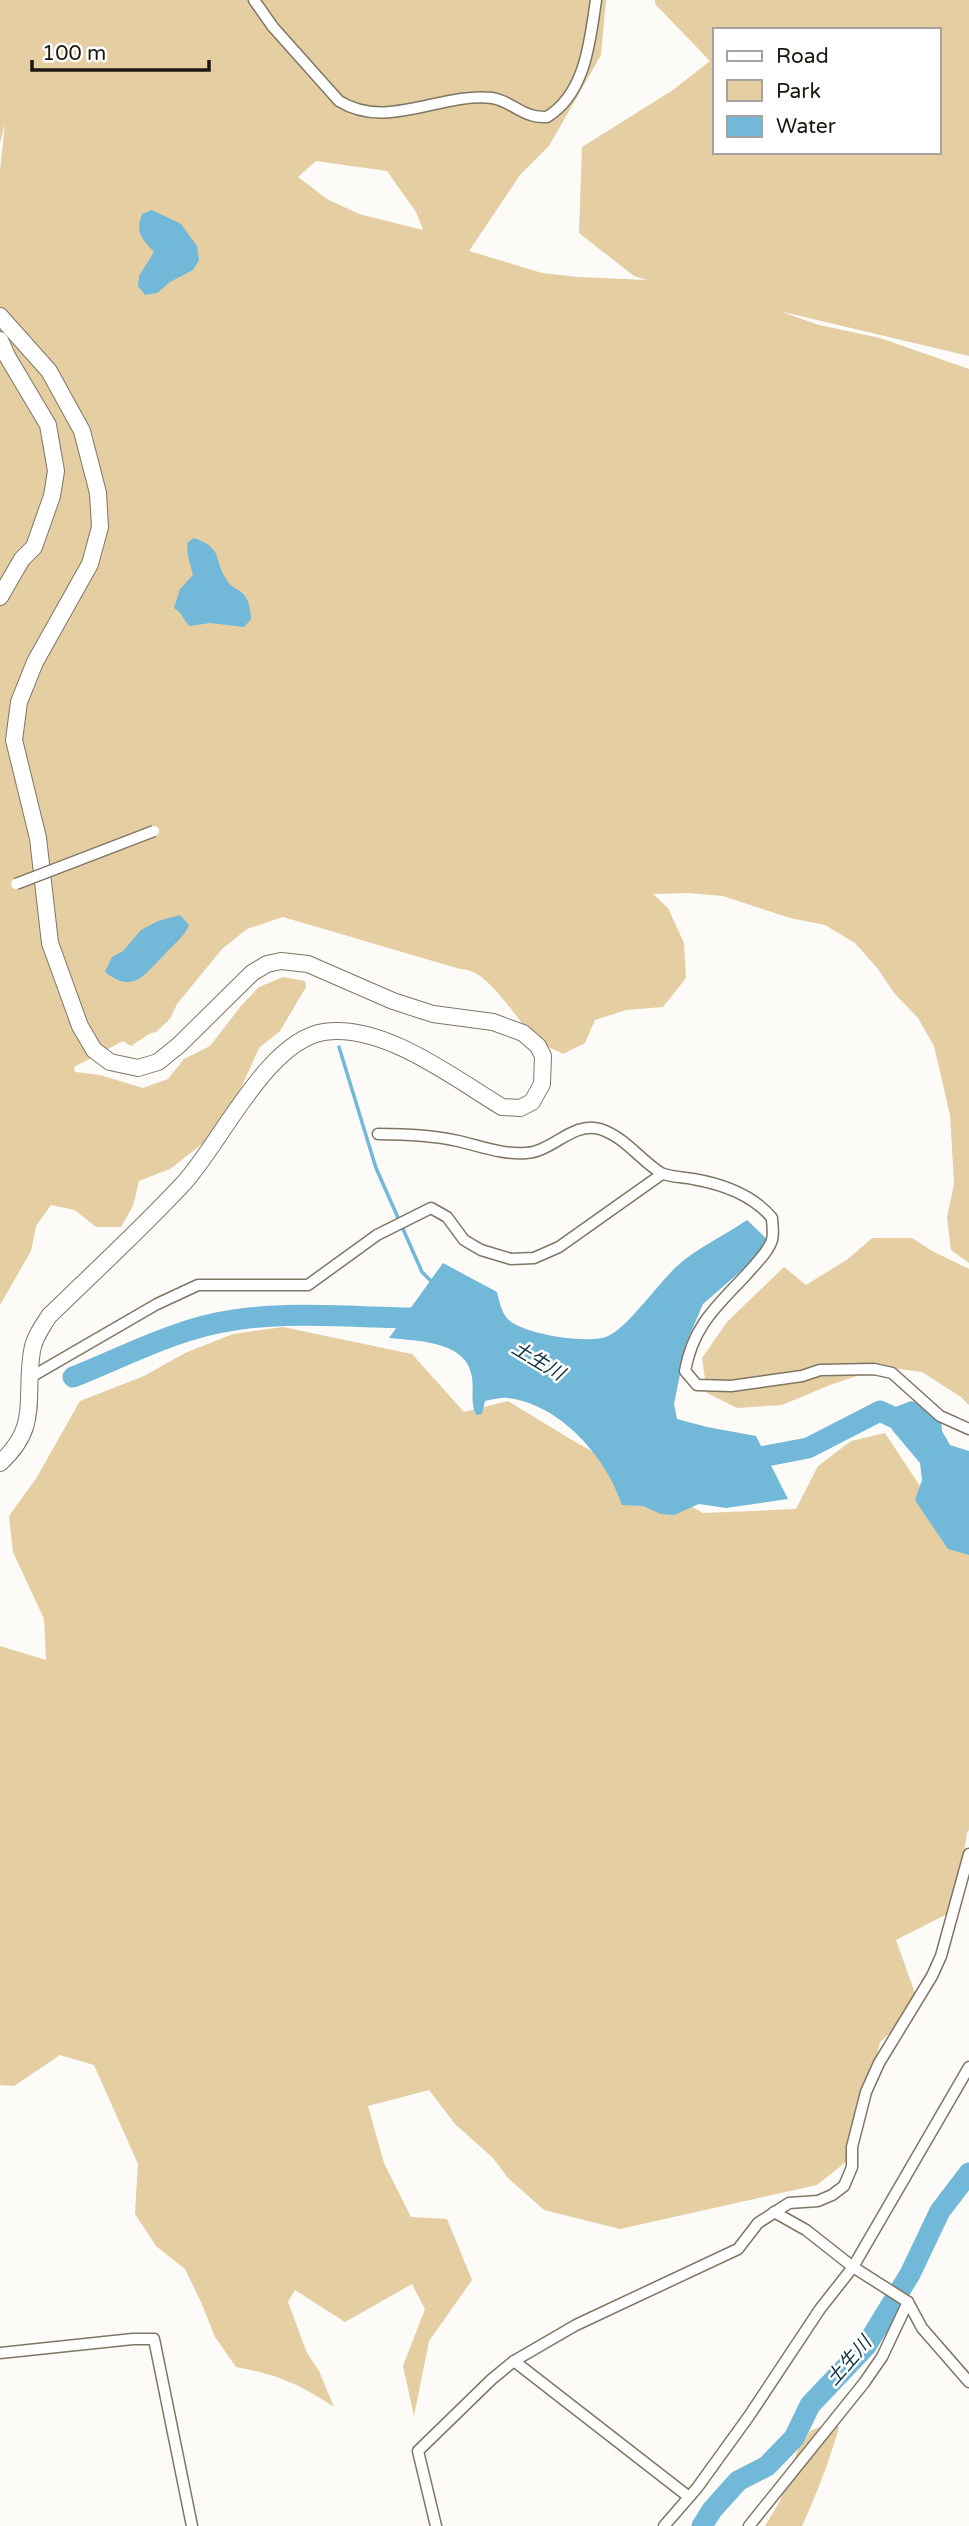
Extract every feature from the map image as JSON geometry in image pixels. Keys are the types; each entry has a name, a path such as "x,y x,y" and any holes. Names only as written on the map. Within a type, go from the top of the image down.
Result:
{"street":[{"path":"254,0 281,37 339,101 351,109 398,112 460,98 493,98 508,102 532,116 547,117 564,104 588,54 596,0"},
{"path":"0,316 49,371 82,431 98,493 100,527 90,564 35,662 19,702 14,740 38,838 50,943 80,1026 94,1049 110,1062 138,1068 158,1062 179,1045 251,973 267,964 281,961 308,964 433,1014 493,1022 514,1028 538,1046 543,1056 542,1084 536,1097 520,1108 511,1109 502,1107 417,1055 357,1033 325,1032 309,1036 291,1046 255,1085 206,1156 183,1184 49,1317 32,1350 27,1427 19,1443 0,1463"},
{"path":"0,340 48,425 55,471 52,496 34,547 22,559 0,597"},
{"path":"16,884 154,831"},
{"path":"378,1133 422,1135 522,1154 549,1147 585,1128 600,1129 634,1148 662,1174 702,1180 749,1197 761,1205 772,1218 772,1239 768,1248 710,1313 689,1348 685,1371 690,1380 697,1385 731,1386 802,1376 820,1370 874,1368 892,1373 940,1416 969,1429"},
{"path":"31,1377 157,1304 198,1285 308,1285 377,1235 431,1208 447,1217 464,1240 481,1250 511,1259 534,1258 559,1247 662,1174"},
{"path":"436,2526 418,2451 492,2379 514,2361 576,2325 738,2249 758,2223 774,2211 789,2203 818,2201 844,2186 852,2167 852,2147 866,2091 879,2063 932,1976 941,1956 969,1854"},
{"path":"664,2526 749,2416 820,2309 853,2267 969,2067"},
{"path":"774,2211 806,2230 853,2267 908,2302 922,2328 969,2382"},
{"path":"749,2526 864,2383 882,2357 908,2302"},
{"path":"0,2353 154,2339 192,2526"},
{"path":"514,2361 689,2497"}],"green space":[{"path":"0,0 606,0 601,55 549,146 520,175 469,251 542,273 647,280 634,276 579,233 582,147 673,90 710,61 655,4 655,0 969,0 969,356 779,311 819,325 880,338 969,369 969,1263 951,1250 947,1217 954,1184 950,1115 934,1046 918,1018 894,993 878,969 855,943 825,925 790,918 723,896 653,894 668,908 684,943 686,978 663,1007 626,1010 595,1020 585,1043 563,1054 530,1033 493,987 471,971 283,917 247,929 222,949 177,1004 170,1019 156,1032 131,1046 123,1041 74,1067 75,1072 100,1075 143,1088 168,1079 184,1059 210,1046 259,987 283,977 305,981 306,987 280,1031 259,1048 227,1119 211,1137 170,1169 139,1181 133,1206 121,1227 96,1227 75,1210 51,1205 36,1226 31,1251 0,1305 0,170 5,124 0,143","holes":["316,161 387,171 416,212 423,230 359,214 327,199 298,177"]},
{"path":"872,1238 912,1238 969,1269 969,1405 922,1372 884,1367 782,1405 737,1408 707,1393 702,1358 727,1322 784,1267 806,1285 848,1259"},
{"path":"283,1327 412,1354 464,1412 508,1401 703,1513 796,1509 818,1466 851,1441 885,1433 949,1530 969,1546 969,1830 955,1910 896,1940 920,2007 880,2042 852,2157 817,2185 620,2229 544,2210 455,2124 429,2090 368,2106 384,2163 411,2217 447,2219 472,2280 429,2341 414,2416 403,2366 425,2309 412,2284 345,2322 295,2290 288,2302 307,2353 319,2371 334,2407 287,2381 236,2367 215,2337 185,2269 156,2246 135,2214 138,2164 94,2065 60,2055 14,2086 0,2085 0,1646 46,1660 44,1619 13,1552 9,1516 37,1477 80,1401 144,1376 185,1353 233,1334"},
{"path":"833,2422 839,2427 802,2526 765,2526 780,2501 798,2449 810,2431"}],"water":[{"path":"152,210 181,224 197,246 199,260 193,270 170,282 157,293 145,295 138,286 139,276 154,252 143,239 139,226 142,214"},
{"path":"194,538 214,550 227,581 247,599 251,619 244,627 210,623 190,626 174,608 180,589 193,575 187,543"},
{"path":"180,915 189,925 187,930 144,975 131,982 123,982 105,972 112,957 123,951 141,930 158,921"},
{"path":"747,1220 772,1244 703,1304 686,1344 674,1404 677,1419 756,1436 788,1499 726,1508 699,1504 674,1515 661,1514 643,1506 622,1505 615,1487 593,1452 562,1422 527,1402 507,1398 485,1401 482,1414 476,1415 472,1377 461,1356 427,1342 389,1338 443,1263 497,1292 506,1317 524,1328 571,1338 608,1336 624,1325 684,1260"},
{"path":"911,1401 926,1405 941,1418 942,1431 950,1445 969,1451 969,1555 948,1549 915,1500 922,1480 920,1463 893,1431 882,1412"}],"waterway":[{"path":"339,1047 376,1168 422,1272 431,1281"},
{"name":"土生川","path":"73,1377 172,1336 234,1320 308,1315 432,1318"},
{"name":"土生川","path":"740,1461 808,1448 880,1411 901,1421 907,1427"},
{"name":"土生川","path":"702,2526 712,2510 738,2481 767,2466 794,2438 810,2405 866,2346 910,2274 940,2211 969,2173"}]}
